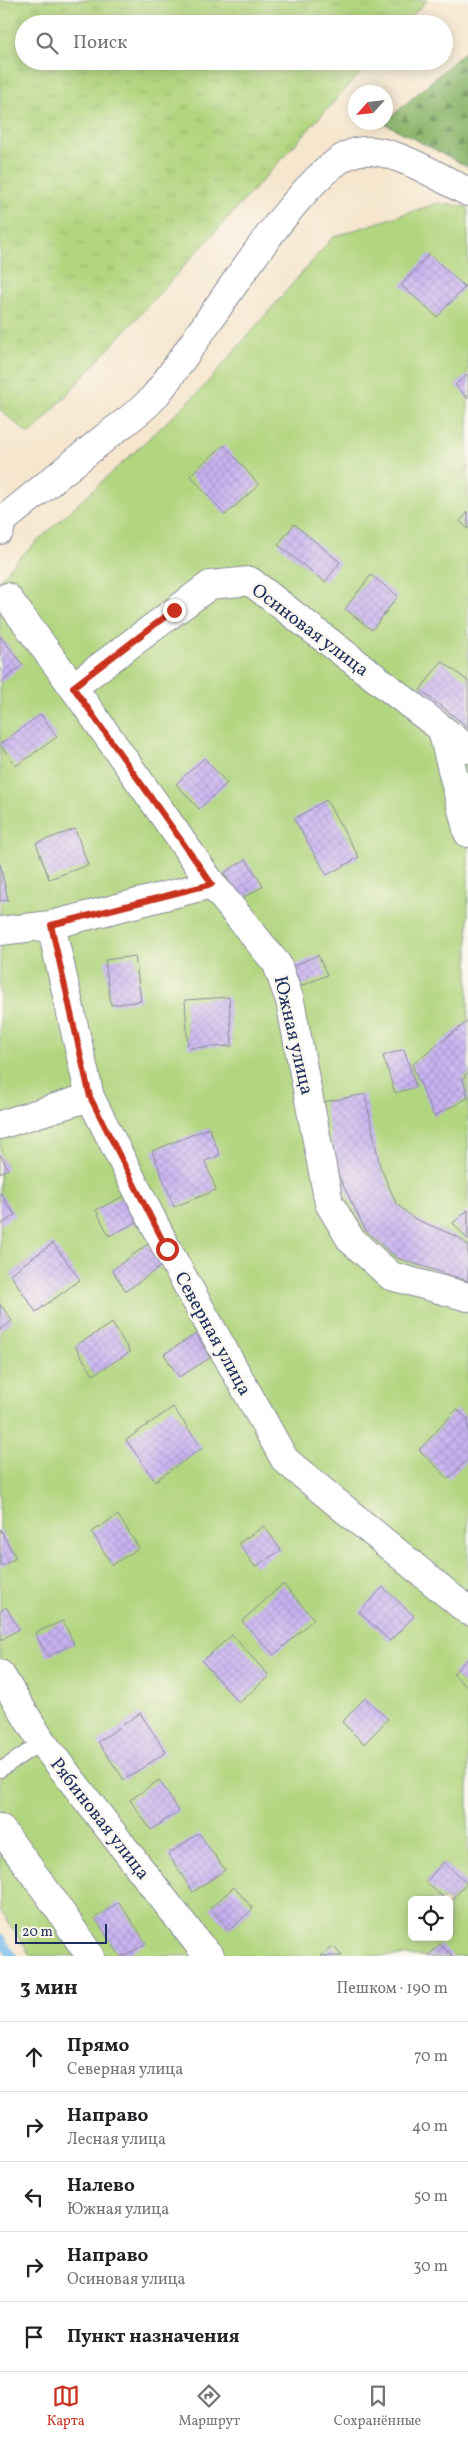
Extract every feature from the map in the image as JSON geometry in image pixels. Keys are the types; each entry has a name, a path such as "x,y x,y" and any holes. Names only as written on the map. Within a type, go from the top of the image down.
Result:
{"street":[{"path":"0,530 2,522 152,400 186,355 265,240 319,177 338,161 357,152 379,153 406,159 468,192"},
{"name":"Осиновая улица","path":"73,687 210,585 250,581 468,749"},
{"name":"Южная улица","path":"2,595 73,687 212,884 277,964 290,1001 329,1203 352,1240 391,1276 468,1297"},
{"path":"442,730 468,833"},
{"path":"0,931 51,925 212,884"},
{"name":"Северная улица","path":"51,925 90,1097 167,1249 285,1460 468,1611"},
{"path":"0,1125 90,1097"},
{"name":"Рябиновая улица","path":"0,1674 42,1742 200,1946 210,1956"},
{"path":"0,1828 52,1899 90,1956"}],"lane":[{"path":"0,1770 42,1742"}],"green space":[{"path":"0,0 427,0 413,15 15,15 15,70 363,70 30,435 0,410"},
{"path":"468,49 468,167 393,128 393,115 444,70 453,70 453,62"},
{"path":"438,203 468,207 468,1956 31,1956 0,1910 0,580 16,561 199,392 333,237"}],"building":[{"path":"429,254 465,287 437,317 401,285"},
{"path":"468,374 468,399 455,385"},
{"path":"224,445 259,485 225,515 190,475"},
{"path":"468,512 468,529 460,521"},
{"path":"294,524 340,562 325,582 278,545"},
{"path":"371,575 398,596 372,630 345,609"},
{"path":"0,636 23,665 0,683"},
{"path":"442,661 468,681 468,727 420,690"},
{"path":"41,714 57,737 16,766 0,744"},
{"path":"204,758 227,783 199,809 176,784"},
{"path":"326,800 359,857 327,875 294,819"},
{"path":"75,829 88,865 49,879 36,843"},
{"path":"246,859 263,886 240,900 224,873"},
{"path":"0,864 8,900 0,901"},
{"path":"318,955 327,975 301,986 293,966"},
{"path":"135,956 141,1001 111,1005 105,960"},
{"path":"229,997 232,1046 188,1048 185,1000"},
{"path":"468,1021 468,1073 463,1078 468,1098 434,1116 412,1065"},
{"path":"404,1049 416,1087 395,1093 383,1056"},
{"path":"365,1094 380,1166 396,1203 413,1218 458,1237 468,1245 468,1281 397,1258 366,1231 338,1175 324,1102"},
{"path":"209,1128 220,1155 205,1161 216,1190 174,1207 152,1151"},
{"path":"0,1154 8,1169 0,1173"},
{"path":"0,1192 15,1215 0,1225"},
{"path":"124,1196 137,1222 109,1236 96,1210"},
{"path":"468,1210 468,1240 453,1223"},
{"path":"53,1243 80,1280 36,1312 10,1274"},
{"path":"148,1244 163,1265 126,1291 112,1270"},
{"path":"0,1304 12,1321 0,1330"},
{"path":"112,1323 130,1352 93,1375 75,1346"},
{"path":"196,1334 210,1358 179,1377 164,1354"},
{"path":"173,1407 202,1448 155,1481 126,1440"},
{"path":"457,1409 468,1419 468,1459 449,1479 419,1450"},
{"path":"118,1515 139,1548 112,1565 92,1532"},
{"path":"264,1526 281,1550 255,1567 239,1543"},
{"path":"0,1529 16,1558 0,1567"},
{"path":"283,1584 314,1619 274,1655 242,1621"},
{"path":"383,1587 414,1616 390,1641 359,1612"},
{"path":"6,1607 19,1629 1,1640 0,1611"},
{"path":"63,1621 74,1644 47,1657 35,1633"},
{"path":"232,1635 269,1676 239,1703 202,1661"},
{"path":"468,1658 468,1688 453,1674"},
{"path":"365,1698 388,1719 364,1744 342,1722"},
{"path":"140,1713 166,1752 124,1780 98,1742"},
{"path":"159,1780 179,1811 151,1830 130,1800"},
{"path":"199,1833 225,1870 193,1892 168,1854"},
{"path":"443,1862 467,1883 453,1899 453,1896 442,1896 426,1882"},
{"path":"234,1887 253,1909 229,1930 210,1908"},
{"path":"119,1902 146,1943 126,1956 120,1956 95,1918"},
{"path":"440,1944 453,1956 428,1956"},
{"path":"333,1946 342,1956 321,1956"}],"waterway":[{"path":"0,1938 12,1956"}],"route":[{"path":"167,1249 90,1097 51,925 212,884 73,687 174,610"}]}
